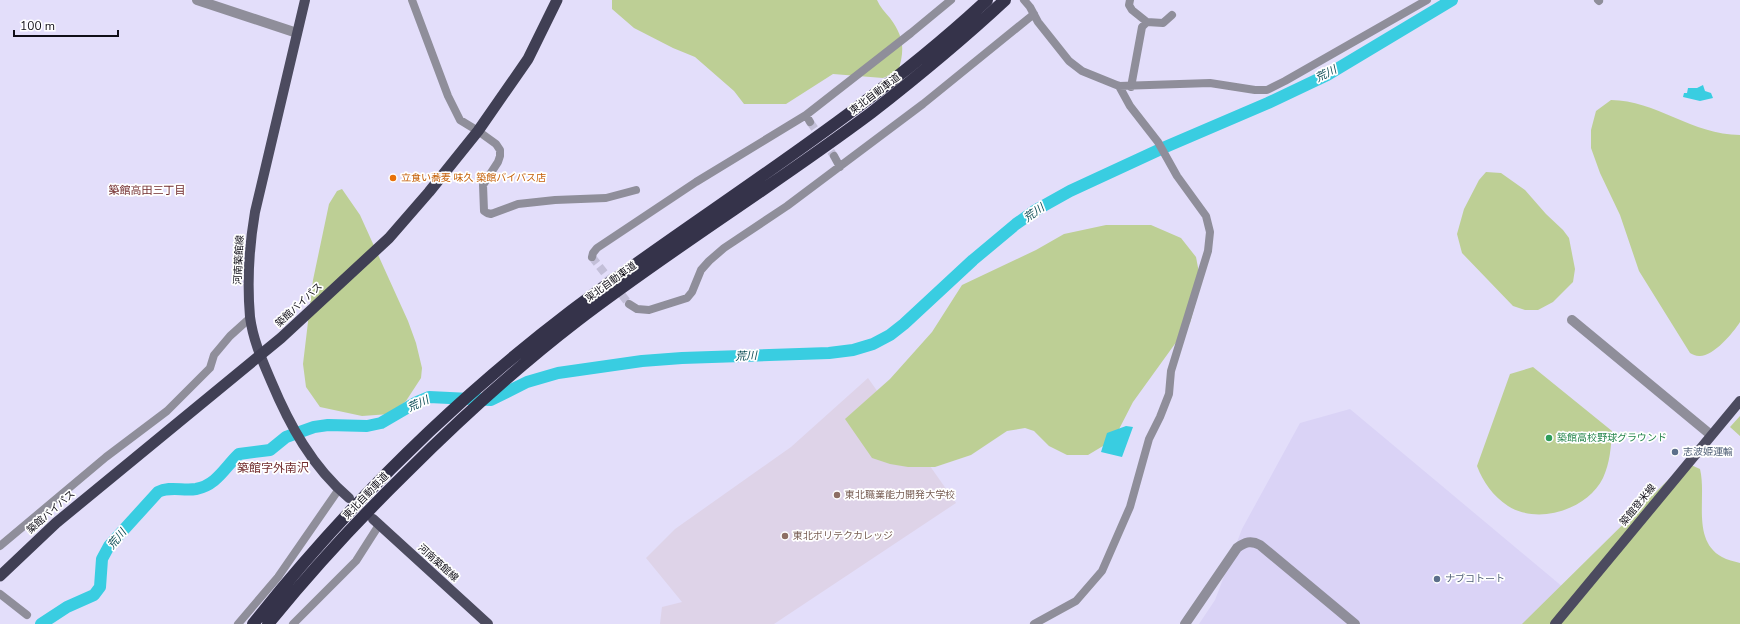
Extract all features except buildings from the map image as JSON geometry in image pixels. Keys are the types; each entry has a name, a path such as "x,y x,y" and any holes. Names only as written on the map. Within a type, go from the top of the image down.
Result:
{"highway":[{"name":"築館バイパス","path":"0,576 56,523 281,338 389,238 429,192 478,131 528,59 557,0"},
{"name":"東北自動車道","path":"253,624 310,555 368,493 441,420 483,383 583,303 862,105 914,64 987,0"},
{"name":"東北自動車道","path":"268,624 319,563 351,529 457,422 500,384 584,316 870,113 974,28 1005,0"}],"main road":[{"name":"河南築館線","path":"304,0 255,212 250,246 248,278 250,318 256,346 282,407 318,467 349,498"},
{"name":"築館登米線","path":"1555,624 1740,401"},
{"name":"河南築館線","path":"376,522 488,624"}],"street":[{"path":"197,0 296,33"},
{"path":"412,0 448,96 460,120 496,144 500,150 498,162 482,185 484,211 487,214 491,214 518,204 555,200 606,198 636,190"},
{"path":"592,257 597,248 696,182 808,119 951,0"},
{"path":"1024,0 1038,22 1069,60 1079,68 1120,88 1210,83 1255,90 1267,90 1427,0"},
{"path":"1130,0 1129,5 1132,10 1147,22 1163,23 1172,15"},
{"path":"629,304 637,309 649,310 687,298 692,292 701,270 714,257 923,104 1034,14"},
{"path":"1131,87 1142,27 1147,22"},
{"path":"1034,624 1076,601 1102,571 1130,506 1149,439 1169,394 1171,371 1208,251 1210,232 1206,216 1158,142 1127,101 1120,88"},
{"path":"834,156 840,166"},
{"path":"0,546 106,457 167,411 210,368 214,355 230,336 250,318"},
{"path":"1572,320 1711,435"},
{"path":"238,624 278,577 339,489"},
{"path":"292,624 356,561 376,522"},
{"path":"1185,624 1237,548 1242,543 1248,542 1254,542 1260,545 1355,624"},
{"path":"0,594 27,614"}],"shaded area":[{"name":"東北職業能力開発大学校","path":"868,378 956,503 774,624 660,624 662,607 682,602 646,558 675,529 791,447"},
{"path":"1350,409 1570,593 1540,624 1199,624 1215,600 1242,529 1300,423"}],"green space":[{"path":"612,0 877,0 895,25 901,37 902,57 898,72 883,78 833,74 786,104 744,104 734,91 695,57 673,48 634,28 612,9"},
{"path":"1611,100 1643,105 1706,130 1740,135 1740,322 1722,344 1710,353 1698,356 1690,353 1639,271 1620,215 1600,173 1591,148 1591,130 1596,111"},
{"path":"1486,172 1501,173 1525,190 1569,238 1575,269 1573,282 1553,302 1538,310 1525,310 1513,306 1462,253 1457,234 1464,209 1479,180"},
{"path":"342,189 360,215 408,321 416,343 422,368 421,378 406,401 390,414 362,416 320,407 306,387 303,364 313,280 329,204 337,191"},
{"path":"1106,225 1151,225 1181,238 1196,257 1201,283 1190,323 1133,402 1115,437 1088,455 1067,455 1049,446 1034,431 1025,428 1007,431 971,455 935,467 908,467 890,464 872,458 845,419 890,379 932,332 962,285 1036,250 1064,234"},
{"name":"築館高校野球グラウンド","path":"1533,367 1612,431 1609,461 1603,478 1596,489 1586,499 1574,506 1547,514 1520,512 1508,506 1489,488 1482,478 1477,466 1510,374"},
{"path":"1740,416 1740,436 1730,427"},
{"path":"1691,465 1700,469 1702,480 1703,529 1706,540 1712,549 1722,557 1740,563 1740,624 1522,624 1667,481 1682,467"}],"water":[{"path":"1703,85 1705,91 1711,93 1713,98 1700,101 1683,97 1684,93 1687,93 1688,88 1697,88"},
{"path":"1126,426 1133,427 1122,457 1101,452 1107,433"}],"waterway":[{"name":"荒川","path":"41,624 67,607 94,595 100,587 102,559 109,546 158,492 167,489 196,489 203,487 215,480 239,454 270,450 286,437 314,427 328,425 367,426 381,423 417,402 429,397 491,400 527,382 558,373 642,361 682,358 829,353 853,350 873,344 890,335 904,324 973,260 1016,224 1036,210 1070,191 1163,148 1268,103 1327,75 1452,0"}],"tunnel":[{"path":"810,122 834,156"},
{"path":"592,257 629,304"}],"place":[{"name":"立食い蕎麦 味久 築館バイパス店","path":"393,178"},
{"name":"築館高校野球グラウンド","path":"1549,438"},
{"name":"志波姫運輸","path":"1675,452"},
{"name":"東北職業能力開発大学校","path":"837,495"},
{"name":"東北ポリテクカレッジ","path":"785,536"},
{"name":"ナブコトート","path":"1437,579"}],"district":[{"name":"築館高田三丁目","path":"147,190"},
{"name":"築館字外南沢","path":"273,468"}]}
